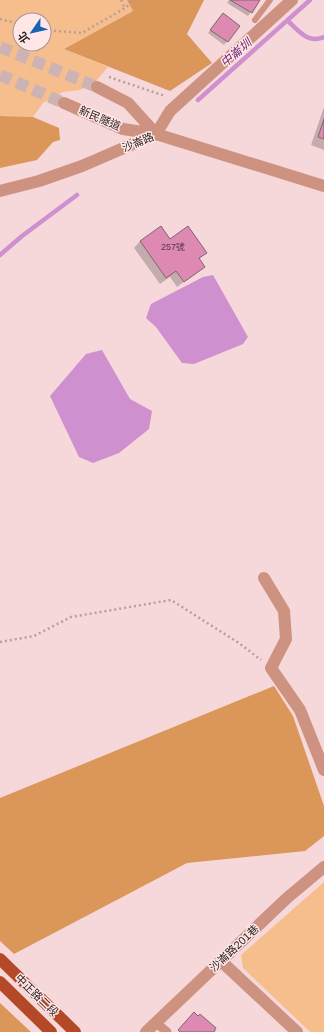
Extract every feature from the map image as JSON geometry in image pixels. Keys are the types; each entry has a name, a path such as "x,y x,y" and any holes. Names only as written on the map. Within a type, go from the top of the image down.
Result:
{"main road":[{"name":"中正路二段","path":"0,959 75,1032"},
{"name":"中正路二段","path":"0,982 51,1032"}],"street":[{"path":"156,134 170,111 292,0"},
{"name":"新民隧道","path":"96,87 128,103 156,134"},
{"name":"新民隧道","path":"64,103 122,129 156,134"},
{"name":"沙崙路","path":"0,191 40,181 82,166 156,134 324,186"},
{"path":"264,578 284,611 286,639 271,668 300,710 324,770"},
{"name":"沙崙路201巷","path":"146,1032 287,898 324,867"},
{"path":"221,961 296,1032"},
{"path":"155,1022 167,1032"}],"lane":[{"path":"255,20 270,0"}],"path":[{"path":"121,0 125,8"},
{"path":"52,30 82,32 125,8 135,0"},
{"path":"0,19 12,22"},
{"path":"105,76 165,96"},
{"path":"0,642 34,636 71,617 170,600 239,643 271,668"}],"shaded area":[{"path":"0,0 127,0 133,11 64,49 108,67 96,81 80,90 63,92 43,103 33,117 0,116"},
{"path":"127,0 204,0 187,34 212,63 170,91 64,49 133,11"},
{"path":"0,116 33,117 59,128 60,140 53,142 37,160 0,168"},
{"path":"213,275 248,337 243,344 194,364 182,363 156,327 146,318 151,304 203,277"},
{"path":"102,350 130,399 152,411 149,429 119,453 93,463 79,457 50,396 86,354"},
{"path":"274,686 293,716 324,806 324,836 305,851 187,863 14,954 0,941 0,798"},
{"path":"324,882 324,1032 310,1032 243,968 241,955"},
{"path":"0,1003 31,1032 0,1032"}],"building":[{"path":"230,0 260,0 252,13"},
{"path":"223,13 240,26 228,42 210,30"},
{"path":"324,119 324,139 318,137"},
{"path":"161,226 170,239 188,226 207,253 199,258 205,267 184,282 176,271 166,278 140,241"},
{"path":"194,1012 198,1016 200,1014 216,1028 214,1032 180,1032 178,1030"}],"waterway":[{"name":"中崙圳","path":"198,100 310,0"},
{"name":"中崙圳","path":"288,21 308,38 318,39 324,37"},
{"name":"中崙圳","path":"0,255 22,236 77,195"}],"tunnel":[{"path":"0,47 97,87"},
{"path":"0,75 64,103"}]}
